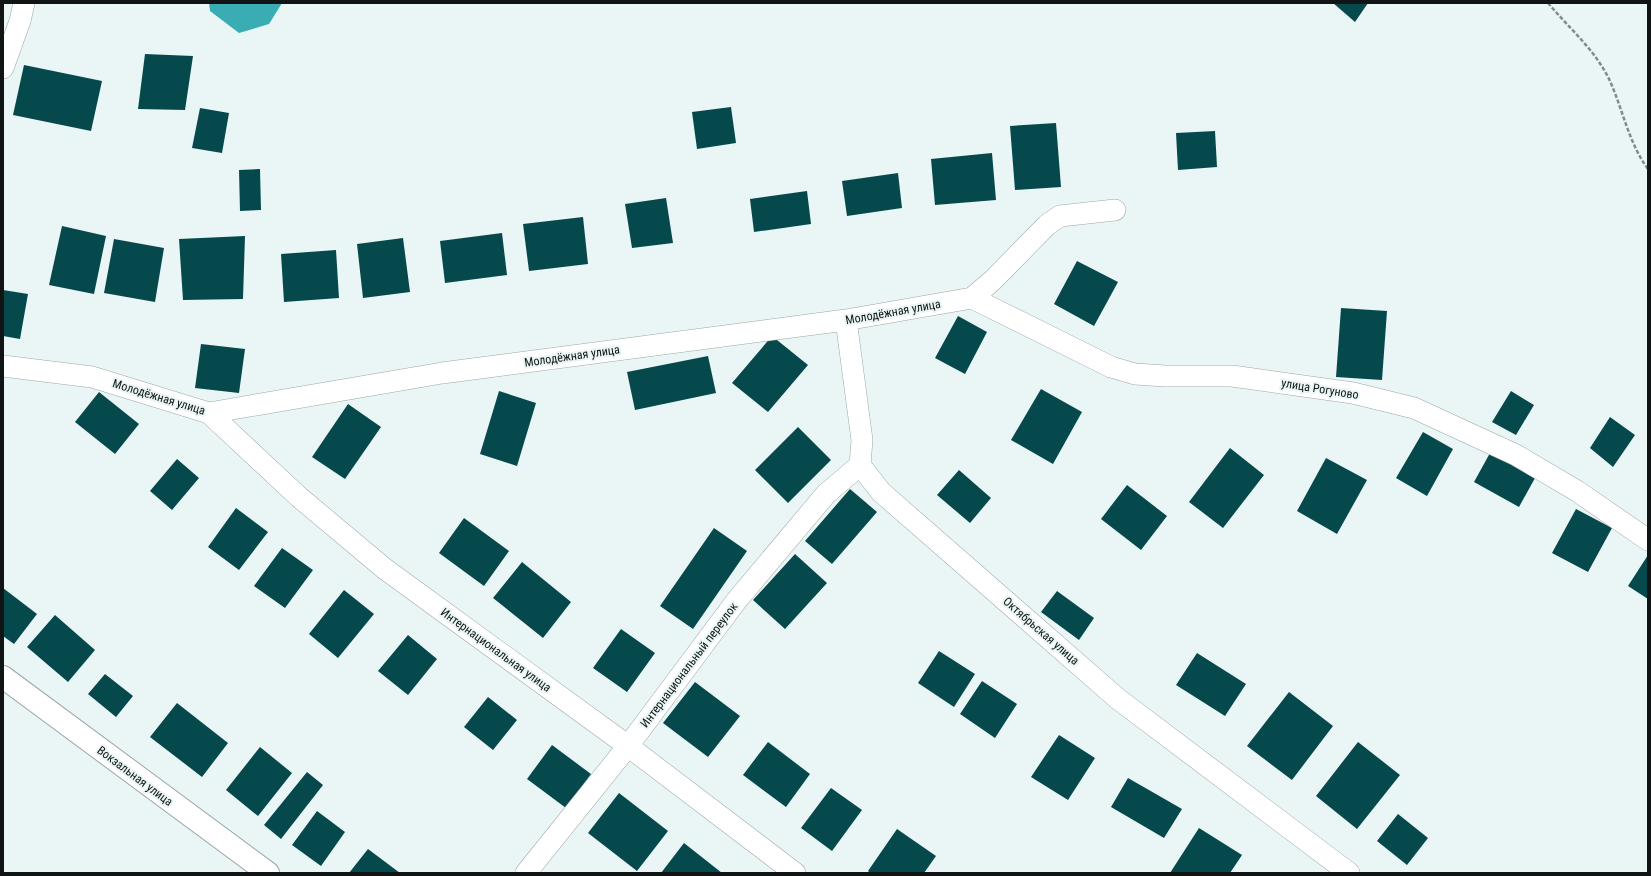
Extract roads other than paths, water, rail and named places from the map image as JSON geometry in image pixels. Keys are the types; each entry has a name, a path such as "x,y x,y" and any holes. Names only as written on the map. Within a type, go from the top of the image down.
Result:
{"street":[{"path":"3,68 20,21 24,3"},
{"path":"972,298 992,281 1047,225 1060,216 1115,210"},
{"name":"Молодёжная улица","path":"3,366 92,377 209,413 442,374 846,320 972,298"},
{"name":"улица Рогуново","path":"972,298 1111,367 1135,374 1165,376 1232,376 1353,393 1414,408 1516,455 1577,492 1648,540"},
{"path":"846,320 862,440 860,465"},
{"name":"Интернациональная улица","path":"209,413 299,496 385,569 628,746 795,873"},
{"name":"Интернациональный переулок","path":"526,873 628,746 737,600 826,494 860,465"},
{"name":"Октябрьская улица","path":"860,465 881,492 1118,699 1349,873"},
{"name":"Вокзальная улица","path":"3,677 268,873"}],"water":[{"path":"209,3 282,3 269,24 239,33 210,11"}]}
